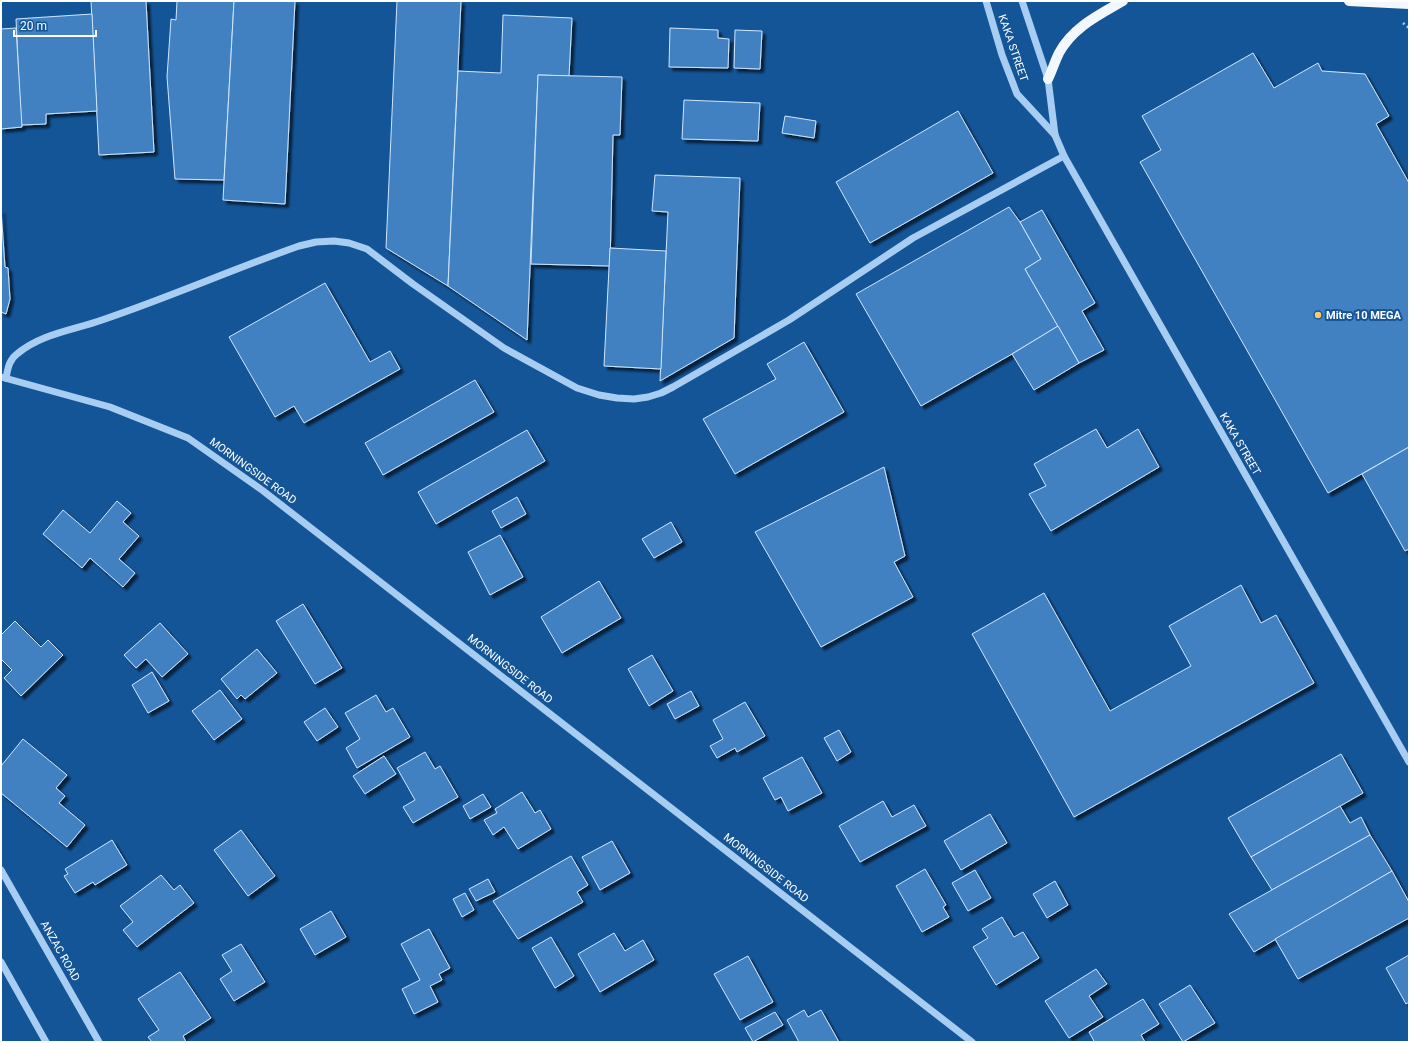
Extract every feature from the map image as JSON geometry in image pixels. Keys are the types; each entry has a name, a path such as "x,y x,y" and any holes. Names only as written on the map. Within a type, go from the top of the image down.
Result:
{"main road":[{"path":"1048,79 1059,53 1069,38 1083,24 1123,1"},
{"path":"1349,1 1409,4"}],"street":[{"name":"KAKA STREET","path":"986,1 1002,55 1017,94 1055,135"},
{"name":"KAKA STREET","path":"1022,1 1048,79 1055,135 1064,156 1409,762"},
{"path":"3,377 9,363 17,354 50,336 102,320 299,246 316,242 334,241 349,243 367,249 413,284 504,348 577,388 616,398 634,399 648,397 674,387 789,320 913,238 1064,156"},
{"name":"MORNINGSIDE ROAD","path":"3,377 110,407 188,438 272,498 972,1042"},
{"name":"ANZAC ROAD","path":"1,870 100,1042"},
{"path":"1,962 46,1042"}],"building":[{"path":"91,1 146,1 154,152 99,155"},
{"path":"177,1 234,1 224,180 175,179 167,77 171,19 176,20"},
{"path":"234,1 295,1 285,204 223,200"},
{"path":"397,1 461,1 448,286 386,248"},
{"path":"92,14 97,111 46,114 46,124 21,125 16,19"},
{"path":"503,15 572,18 569,76 538,75 527,340 448,286 458,71 501,73"},
{"path":"16,28 22,127 1,129 1,29"},
{"path":"670,28 718,30 718,38 729,39 728,68 669,67"},
{"path":"735,30 762,31 760,69 734,68"},
{"name":"Mitre 10 MEGA","path":"1253,53 1274,88 1318,63 1322,71 1365,74 1389,116 1376,124 1409,183 1409,447 1328,493 1140,162 1161,150 1142,116"},
{"path":"538,75 622,77 620,135 613,135 610,266 531,264"},
{"path":"684,100 760,103 758,141 682,139"},
{"path":"958,111 993,173 870,243 836,182"},
{"path":"785,116 816,121 814,138 782,133"},
{"path":"655,175 740,178 734,338 660,381 668,212 652,211"},
{"path":"1009,207 1020,222 1041,259 1025,269 1058,326 921,406 856,294"},
{"path":"1,210 5,267 8,268 10,299 6,314 1,312"},
{"path":"1042,210 1095,303 1082,311 1104,350 1079,363 1025,269 1041,259 1020,222"},
{"path":"610,248 666,251 661,369 604,366"},
{"path":"325,283 370,362 390,351 400,369 304,423 294,406 275,417 229,337"},
{"path":"1058,326 1079,363 1034,390 1012,354"},
{"path":"804,342 844,412 735,474 703,419 776,379 767,364"},
{"path":"475,380 494,412 383,475 365,443"},
{"path":"1096,429 1107,448 1138,429 1159,467 1051,531 1029,494 1046,486 1034,464"},
{"path":"527,430 545,461 436,524 418,492"},
{"path":"1409,447 1409,549 1405,551 1362,474"},
{"path":"884,467 905,556 894,562 913,597 821,647 755,532"},
{"path":"517,497 526,514 501,528 492,511"},
{"path":"117,501 131,513 123,522 139,536 119,559 135,573 123,587 90,558 82,568 43,534 63,510 90,533"},
{"path":"671,522 682,542 654,558 642,539"},
{"path":"500,535 523,577 490,595 468,552"},
{"path":"599,581 621,618 562,653 541,617"},
{"path":"1241,585 1261,623 1276,615 1314,683 1074,817 972,634 1044,593 1110,711 1191,666 1169,626"},
{"path":"303,604 342,668 315,684 276,621"},
{"path":"15,621 41,647 48,640 63,655 21,696 4,678 12,670 1,659 1,635"},
{"path":"160,623 188,654 162,677 146,659 136,668 124,655"},
{"path":"257,649 277,673 245,699 241,695 237,699 221,679"},
{"path":"652,655 673,691 649,706 628,669"},
{"path":"152,672 169,701 148,713 132,685"},
{"path":"220,690 242,719 214,740 192,711"},
{"path":"691,691 699,706 675,719 667,704"},
{"path":"376,695 386,712 393,708 410,737 357,768 346,748 360,739 345,713"},
{"path":"745,702 765,736 737,752 735,748 717,758 710,746 723,739 713,720"},
{"path":"325,708 338,727 317,741 304,722"},
{"path":"839,730 851,752 837,761 824,738"},
{"path":"23,739 67,775 56,788 65,796 59,803 85,825 67,847 1,793 1,766"},
{"path":"425,752 435,769 440,766 458,797 413,823 403,807 415,800 397,768"},
{"path":"1341,754 1363,793 1251,857 1228,818"},
{"path":"384,756 396,774 365,794 353,776"},
{"path":"802,757 822,793 788,811 781,797 775,800 763,778"},
{"path":"522,792 535,813 540,810 551,829 518,849 504,827 493,835 484,820 497,813 495,809"},
{"path":"483,794 491,807 470,819 463,806"},
{"path":"883,801 892,817 914,805 926,826 860,862 839,826"},
{"path":"1340,806 1350,823 1361,817 1370,835 1272,890 1251,857"},
{"path":"990,814 1007,843 961,870 944,841"},
{"path":"241,830 275,876 248,896 214,850"},
{"path":"1370,835 1392,871 1254,952 1229,914"},
{"path":"112,840 127,865 95,885 93,882 75,893 64,876 68,874 65,869"},
{"path":"612,841 630,873 600,890 582,857"},
{"path":"571,856 588,885 577,892 583,902 518,939 493,901"},
{"path":"925,869 946,905 943,907 949,917 922,932 896,886"},
{"path":"975,870 991,898 968,911 952,883"},
{"path":"1392,871 1409,902 1409,918 1298,979 1275,939"},
{"path":"161,875 174,890 180,885 194,903 137,947 123,930 133,922 120,906"},
{"path":"488,879 495,892 476,901 469,889"},
{"path":"1055,881 1068,905 1047,918 1033,894"},
{"path":"465,893 474,910 462,917 453,899"},
{"path":"331,911 346,937 315,955 300,929"},
{"path":"1002,917 1014,937 1023,932 1039,958 996,985 973,947 988,938 982,929"},
{"path":"429,929 450,968 439,974 442,980 430,986 438,1002 414,1014 402,989 420,980 401,944"},
{"path":"614,933 625,951 643,940 654,960 600,992 578,954"},
{"path":"551,937 574,976 555,988 532,948"},
{"path":"241,944 265,982 234,1001 220,979 232,971 222,955"},
{"path":"1409,955 1409,1002 1406,1004 1386,968"},
{"path":"748,956 773,1002 740,1020 714,974"},
{"path":"1096,969 1107,984 1089,996 1103,1017 1069,1038 1045,1001"},
{"path":"180,972 211,1018 183,1036 186,1042 152,1042 148,1037 159,1030 138,999"},
{"path":"1190,985 1215,1023 1183,1042 1159,1004"},
{"path":"1143,999 1159,1024 1141,1035 1145,1042 1092,1042 1094,1041 1089,1032"},
{"path":"804,1010 808,1017 821,1010 839,1042 799,1042 787,1020"},
{"path":"775,1012 783,1025 753,1042 745,1028"}],"place":[{"name":"Mitre 10 MEGA","path":"1318,315"}]}
